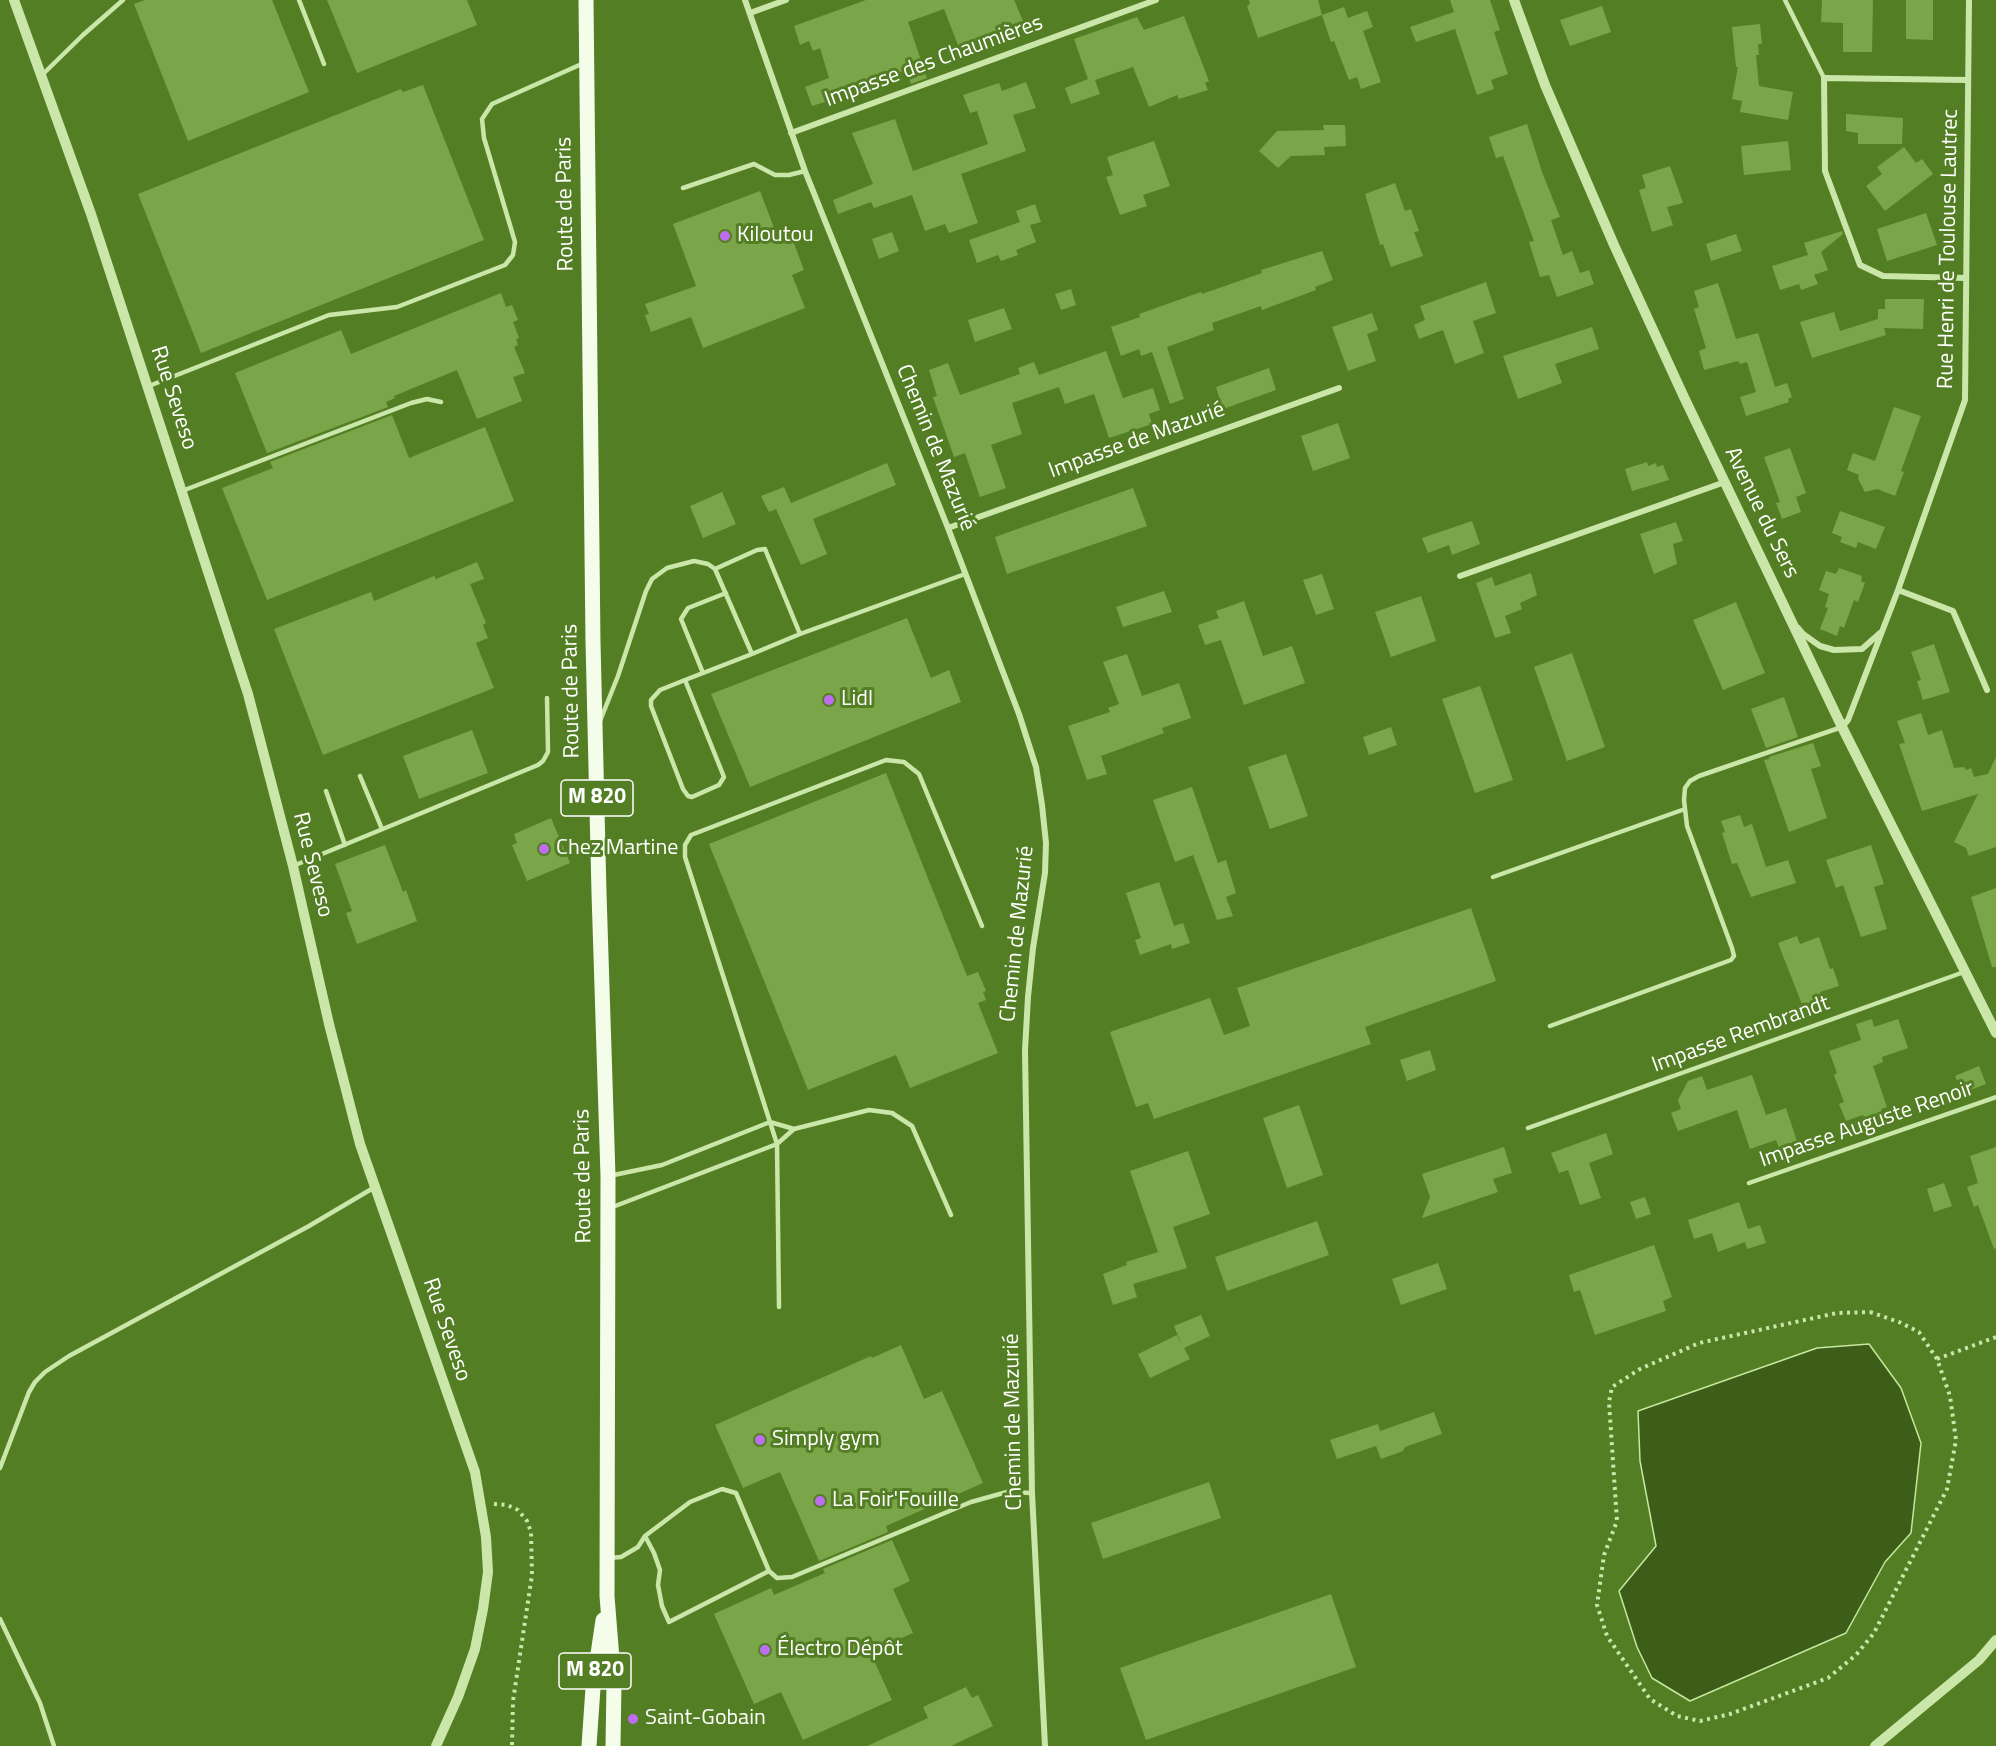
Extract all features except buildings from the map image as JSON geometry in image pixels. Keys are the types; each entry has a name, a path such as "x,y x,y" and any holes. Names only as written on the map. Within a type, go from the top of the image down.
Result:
{"main road":[{"name":"Route de Paris","path":"586,0 599,905 608,1176 607,1596 614,1684 614,1746"},
{"name":"Route de Paris","path":"589,1746 593,1688 607,1596"}],"street":[{"name":"Rue Seveso","path":"14,0 92,214 248,694 293,866 329,1024 360,1144 475,1472 482,1508 488,1572 483,1609 475,1649 458,1697 436,1746"},
{"name":"Chemin de Mazurié","path":"745,0 805,171 948,528 1019,714 1036,767 1046,843 1045,873 1028,997 1025,1050 1032,1493 1045,1746"},
{"path":"750,13 786,0"},
{"name":"Impasse des Chaumières","path":"791,133 1156,0"},
{"name":"Avenue du Sers","path":"1514,0 1545,85 1614,245 1842,727 1996,1033"},
{"name":"Rue Henri de Toulouse Lautrec","path":"1842,727 1848,720 1883,631 1965,400 1969,0"},
{"path":"1966,278 1883,276 1860,265 1825,171 1824,78 1968,80"},
{"name":"Impasse de Mazurié","path":"948,528 1339,388"},
{"path":"1460,576 1725,482"},
{"path":"1898,590 1953,611 1987,690"},
{"path":"1787,612 1803,634 1820,646 1834,650 1862,649 1883,631"},
{"path":"1875,1746 1979,1660 1996,1640"}],"lane":[{"path":"42,75 83,34 123,0"},
{"path":"299,0 324,64"},
{"path":"1785,0 1824,78"},
{"path":"149,386 329,315 397,307 505,265 513,255 515,243 484,138 482,119 492,104 586,62"},
{"path":"683,188 754,164 775,175 789,175 805,171"},
{"path":"182,491 411,403 427,399 441,402"},
{"path":"715,569 757,550 765,549 800,634"},
{"path":"596,731 652,579 667,568 685,562 702,562 715,569 752,654"},
{"path":"685,680 724,777 719,785 692,797 688,796 683,789 651,706 651,700 660,690 685,680 752,654 800,634 965,574"},
{"path":"703,673 681,619 688,608 726,593"},
{"path":"293,866 538,765 548,752 546,698"},
{"path":"1550,1026 1725,963 1734,956 1687,826 1685,788 1690,781 1699,776 1842,727"},
{"path":"779,1307 777,1144 685,857 685,845 691,835 886,760 904,762 919,774 982,926"},
{"path":"360,776 382,829"},
{"path":"326,791 345,845"},
{"path":"1493,877 1685,809"},
{"name":"Impasse Rembrandt","path":"1528,1128 1964,972"},
{"name":"Impasse Auguste Renoir","path":"1749,1183 1996,1097"},
{"path":"608,1208 777,1144 794,1129 869,1110 892,1113 912,1126 951,1215"},
{"path":"608,1176 662,1165 770,1122 794,1129"},
{"path":"0,1468 29,1392 45,1372 69,1356 298,1232 375,1187"},
{"path":"607,1558 621,1557 638,1547 645,1536 690,1503 722,1489 736,1493 769,1572 777,1578 792,1577 971,1502 1007,1492 1032,1493"},
{"path":"645,1536 660,1570 658,1585 662,1606 669,1622 769,1572"},
{"path":"0,1619 40,1703 54,1746"}],"path":[{"path":"1870,1311 1899,1322 1919,1332 1937,1359 1950,1396 1956,1440 1947,1489 1874,1633 1856,1655 1828,1678 1730,1714 1700,1721 1677,1716 1650,1699 1607,1636 1597,1605 1604,1555 1617,1521 1609,1402 1612,1387 1640,1369 1699,1343 1837,1312 1870,1311"},
{"path":"1937,1359 1996,1337"},
{"path":"482,1508 494,1504 507,1505 518,1510 527,1521 531,1532 532,1575 513,1701 512,1746"}],"shaded area":[{"path":"1869,1344 1901,1388 1921,1443 1911,1533 1885,1562 1846,1633 1690,1701 1652,1678 1637,1647 1619,1591 1656,1546 1640,1461 1638,1411 1817,1348"}],"place":[{"name":"Kiloutou","path":"725,236"},
{"name":"Lidl","path":"829,700"},
{"name":"Chez Martine","path":"544,849"},
{"name":"Simply gym","path":"760,1440"},
{"name":"La Foir'Fouille","path":"820,1501"},
{"name":"Électro Dépôt","path":"765,1650"},
{"name":"Saint-Gobain","path":"633,1719"}]}
